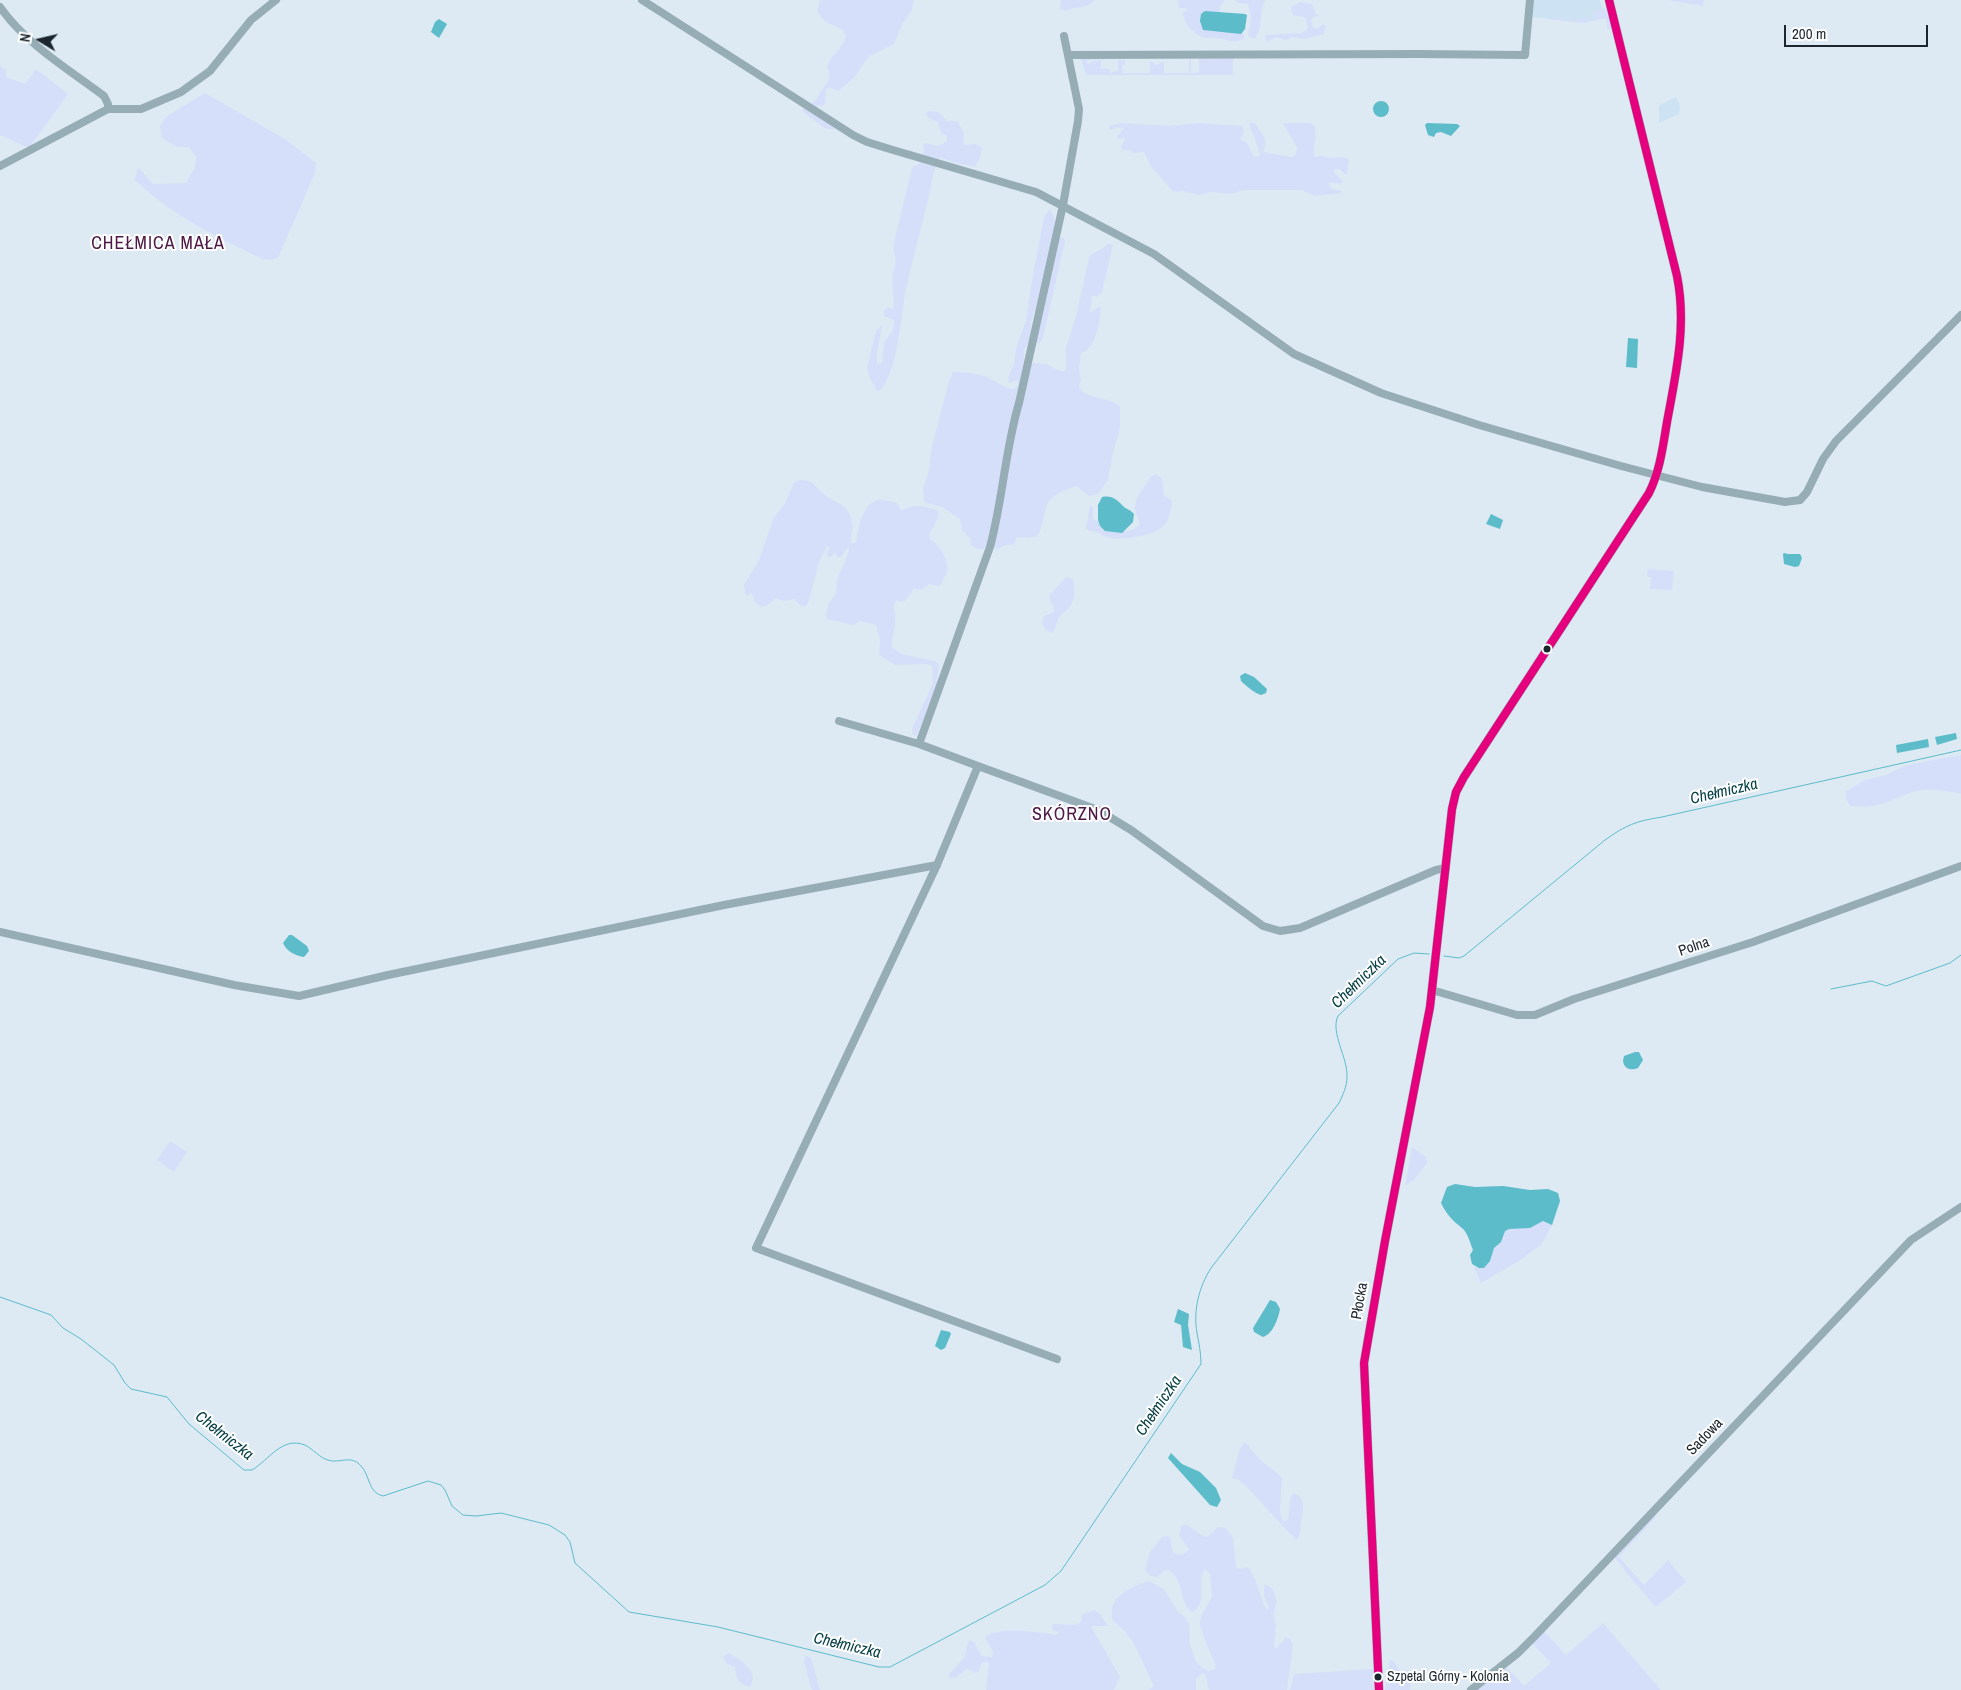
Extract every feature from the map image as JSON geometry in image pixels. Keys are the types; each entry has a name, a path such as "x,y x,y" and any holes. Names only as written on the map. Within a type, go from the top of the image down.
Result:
{"main road":[{"name":"Płocka","path":"1378,1690 1364,1364 1383,1251 1426,1032 1452,809 1460,786 1640,509 1657,476 1680,347 1682,308 1675,268 1608,0"}],"street":[{"path":"0,166 108,109 141,109 181,92 210,70 251,20 276,0"},
{"path":"642,0 833,124 860,138 893,150 1036,192 1154,254 1294,354 1390,396 1479,425 1702,487 1791,503 1800,500 1807,492 1826,455 1836,441 1961,315"},
{"path":"1069,55 1525,55 1530,0"},
{"path":"0,7 10,21 30,40 104,96 108,109"},
{"path":"919,744 988,556 995,530 1010,432 1026,374 1063,205 1079,110 1064,36"},
{"path":"838,721 919,744 1098,810 1131,830 1251,918 1263,926 1274,930 1300,928 1436,870 1446,868"},
{"path":"978,766 937,865 756,1248 1057,1359"},
{"path":"0,932 234,985 298,996 388,975 714,907 937,865"},
{"name":"Polna","path":"1432,990 1517,1015 1535,1015 1574,999 1753,942 1961,866"},
{"name":"Sadowa","path":"1471,1690 1534,1637 1912,1240 1927,1228 1961,1207"}],"shaded area":[{"path":"820,0 914,0 912,10 903,23 894,44 868,57 854,78 838,91 829,87 826,90 825,104 823,106 818,105 817,109 833,120 834,129 826,129 802,111 818,97 827,83 829,71 827,67 846,36 843,30 826,22 820,15 817,10"},
{"path":"1061,0 1095,0 1087,6 1066,11 1060,9"},
{"path":"1178,0 1225,0 1220,6 1220,12 1243,33 1244,38 1235,41 1205,38 1197,34 1187,24 1183,16 1183,12 1187,11 1186,8 1179,8"},
{"path":"1235,0 1266,0 1263,4 1259,31 1254,39 1248,36 1251,17 1248,4 1238,3"},
{"path":"1533,0 1600,0 1605,18 1583,23 1532,17"},
{"path":"1667,0 1704,0 1703,6"},
{"path":"1300,2 1312,4 1316,14 1320,16 1313,17 1311,21 1313,27 1317,29 1323,24 1326,26 1324,34 1305,39 1293,37 1285,40 1276,37 1267,42 1265,35 1301,33 1306,31 1308,26 1305,17 1293,15 1291,7"},
{"path":"1605,8 1613,28 1608,29 1605,18 1583,23 1565,21 1588,17 1589,20 1596,19 1595,11"},
{"path":"1562,18 1565,21 1547,19"},
{"path":"1080,56 1110,59 1088,60 1086,62 1090,64 1091,62 1101,60 1101,69 1109,69 1110,73 1118,71 1118,60 1125,60 1125,65 1122,65 1123,73 1150,73 1150,61 1157,65 1164,61 1164,73 1189,73 1189,60 1191,60 1191,73 1199,72 1199,56 1233,56 1233,75 1086,75"},
{"path":"0,66 6,70 6,77 25,84 36,69 68,94 29,148 0,135"},
{"path":"205,93 285,139 316,163 315,173 278,258 263,259 212,234 164,204 135,180 138,167 153,184 186,183 195,167 196,157 189,147 177,147 162,138 160,126 167,116"},
{"path":"1676,97 1680,106 1679,114 1659,123 1659,105"},
{"path":"929,111 938,112 947,121 958,121 964,134 963,143 982,147 980,158 975,167 952,162 940,157 937,163 907,283 894,361 890,374 878,392 867,368 876,331 882,325 877,364 882,363 884,343 893,330 894,320 884,316 884,311 888,307 891,309 894,307 892,277 896,262 893,247 912,168 919,164 925,143 939,145 947,141 947,136 941,133 938,122 930,119 925,114"},
{"path":"1120,123 1170,126 1198,123 1242,126 1244,132 1240,139 1247,143 1254,157 1260,156 1249,125 1250,123 1255,123 1265,140 1263,152 1292,157 1296,154 1297,148 1283,123 1310,123 1314,125 1315,129 1315,157 1344,157 1349,160 1347,173 1345,175 1340,169 1335,169 1334,172 1343,181 1340,184 1332,182 1328,184 1332,189 1342,191 1341,193 1315,196 1301,190 1244,190 1230,194 1212,192 1198,195 1184,191 1173,192 1151,166 1144,152 1134,153 1129,150 1122,150 1121,147 1125,139 1124,137 1119,139 1117,137 1124,128 1117,127 1111,130 1109,126"},
{"path":"1049,209 1054,219 1054,237 1064,238 1065,241 1043,338 1040,343 1036,343 1041,311 1036,307 1031,322 1030,339 1024,351 1025,362 1046,364 1062,372 1066,369 1066,348 1077,313 1089,257 1107,244 1113,245 1102,292 1097,297 1092,295 1090,313 1100,306 1100,318 1094,340 1086,351 1081,353 1079,368 1081,379 1079,387 1088,395 1109,400 1120,406 1120,428 1108,480 1098,494 1089,496 1076,486 1062,492 1054,496 1047,504 1042,526 1037,536 1029,538 1017,537 1014,544 1003,546 996,550 993,546 988,545 984,549 978,549 971,545 971,539 962,530 960,519 942,507 924,502 923,488 929,472 931,450 953,372 980,375 1014,389 1019,385 1017,380 1009,383 1008,378 1014,364 1016,348 1026,321 1044,217"},
{"path":"1156,474 1162,479 1164,495 1172,501 1170,513 1163,527 1142,536 1126,538 1106,537 1086,528 1090,505 1093,508 1093,519 1117,530 1129,531 1135,528 1140,524 1135,511 1136,500 1150,477"},
{"path":"800,480 809,481 825,495 845,507 852,525 852,544 856,542 864,512 877,500 897,503 901,510 917,506 931,508 939,512 929,535 931,540 941,549 945,558 947,571 945,577 940,586 929,584 922,589 914,588 905,601 900,602 897,600 893,607 895,622 892,647 901,654 934,661 939,664 937,683 932,701 916,736 913,735 912,729 933,683 932,666 927,664 895,665 879,655 880,640 876,625 860,621 853,625 827,619 828,605 836,593 837,580 849,551 848,547 841,557 837,557 835,553 828,557 827,553 830,547 827,546 819,562 806,606 801,606 794,599 784,601 776,598 766,606 761,607 754,601 752,593 746,596 744,585 759,560 773,519 785,503 794,483"},
{"path":"1648,569 1674,571 1672,590 1650,589 1651,577 1647,577"},
{"path":"1066,577 1073,579 1072,603 1060,617 1052,633 1045,630 1042,623 1044,616 1054,612 1050,602 1050,595"},
{"path":"1961,755 1961,794 1940,790 1920,790 1866,807 1850,806 1846,799 1846,791 1865,780 1886,775 1907,765"},
{"path":"170,1141 187,1152 174,1172 157,1160"},
{"path":"1412,1147 1426,1157 1427,1163 1415,1179 1405,1186"},
{"path":"1462,1185 1475,1187 1503,1186 1530,1190 1548,1222 1552,1225 1541,1245 1519,1261 1481,1283 1474,1267 1478,1268"},
{"path":"1244,1442 1261,1461 1282,1478 1280,1512 1282,1519 1285,1521 1288,1519 1291,1496 1294,1493 1301,1498 1303,1509 1300,1533 1296,1540 1245,1485 1239,1480 1232,1478 1240,1448"},
{"path":"1653,1514 1656,1517 1619,1557 1644,1585 1668,1560 1686,1582 1656,1607 1614,1556"},
{"path":"1187,1525 1207,1537 1218,1527 1226,1528 1233,1538 1236,1567 1239,1569 1248,1567 1267,1610 1269,1607 1264,1596 1264,1585 1269,1586 1273,1590 1277,1602 1273,1614 1276,1625 1274,1647 1276,1649 1285,1638 1290,1639 1293,1644 1287,1690 1209,1690 1206,1676 1203,1673 1196,1679 1196,1690 1148,1690 1154,1686 1142,1660 1127,1634 1113,1621 1112,1613 1113,1605 1121,1594 1142,1583 1149,1581 1164,1589 1178,1612 1185,1617 1189,1624 1190,1644 1196,1662 1202,1668 1209,1671 1215,1669 1216,1666 1200,1625 1201,1616 1212,1597 1210,1574 1205,1569 1202,1574 1200,1603 1192,1612 1185,1604 1178,1580 1169,1570 1164,1571 1157,1577 1150,1576 1145,1570 1150,1552 1162,1537 1170,1537 1173,1552 1178,1555 1184,1554 1189,1549 1179,1535 1181,1526"},
{"path":"1094,1610 1100,1614 1108,1626 1091,1626 1120,1677 1114,1690 986,1690 989,1663 986,1661 982,1663 978,1672 975,1673 967,1669 951,1679 948,1675 964,1658 969,1640 974,1642 982,1656 992,1657 993,1652 985,1638 989,1634 1018,1631 1056,1635 1059,1632 1052,1630 1053,1624 1078,1624 1081,1622 1082,1614"},
{"path":"1603,1623 1661,1690 1473,1690 1505,1665 1524,1686 1551,1663 1532,1643 1544,1631 1566,1655"},
{"path":"728,1653 743,1662 751,1671 753,1676 750,1687 740,1682 735,1667 727,1664 723,1657"},
{"path":"805,1655 811,1658 820,1690 812,1690 804,1662"},
{"path":"1390,1660 1393,1660 1402,1675 1411,1682 1410,1690 1385,1690"},
{"path":"1373,1669 1374,1690 1290,1690 1294,1674"}],"water":[{"path":"1205,11 1245,14 1247,15 1245,29 1241,34 1203,30 1200,21 1201,14"},
{"path":"439,19 447,24 439,38 431,32 435,22"},
{"path":"1378,101 1384,101 1389,106 1387,115 1378,117 1373,112 1373,106"},
{"path":"1427,123 1457,124 1460,126 1451,136 1441,132 1436,133 1434,137 1428,135 1425,125"},
{"path":"1628,338 1638,339 1637,368 1626,367"},
{"path":"1102,497 1114,499 1134,514 1133,522 1122,533 1105,531 1100,526 1098,505"},
{"path":"1491,514 1503,520 1500,529 1486,524"},
{"path":"1784,553 1800,554 1802,558 1799,566 1795,567 1784,564"},
{"path":"1245,673 1254,677 1267,689 1266,693 1261,695 1241,681 1240,676"},
{"path":"1956,733 1957,739 1937,745 1935,737"},
{"path":"1928,739 1929,747 1897,753 1896,745"},
{"path":"289,935 292,935 307,946 309,951 304,957 292,953 284,946 283,943"},
{"path":"1639,1052 1643,1060 1638,1068 1628,1069 1623,1061 1624,1056"},
{"path":"1455,1184 1475,1187 1503,1186 1530,1190 1548,1189 1558,1193 1560,1201 1552,1225 1543,1221 1530,1228 1509,1229 1505,1231 1501,1242 1494,1248 1490,1261 1484,1268 1479,1268 1472,1264 1470,1255 1473,1250 1469,1238 1445,1211 1441,1203 1447,1187"},
{"path":"1270,1300 1276,1302 1280,1309 1270,1333 1263,1337 1254,1332 1253,1328"},
{"path":"1178,1309 1189,1314 1188,1325 1192,1350 1183,1347 1181,1325 1174,1322"},
{"path":"941,1330 951,1334 945,1348 941,1350 935,1346"},
{"path":"1171,1453 1182,1464 1200,1472 1216,1488 1221,1500 1217,1507 1210,1505 1168,1458"}],"waterway":[{"name":"Chełmiczka","path":"1444,956 1459,958 1464,956 1605,840 1632,824 1961,750"},
{"name":"Chełmiczka","path":"0,1297 51,1315 63,1328 81,1339 114,1365 131,1389 167,1397 189,1424 244,1470 252,1470 283,1446 297,1443 305,1445 328,1460 357,1462 364,1470 374,1491 383,1496 428,1481 441,1485 452,1506 463,1515 476,1516 501,1513 549,1525 565,1535 570,1542 575,1563 629,1612 718,1627 879,1667 890,1667 1045,1585 1061,1571 1201,1364 1196,1316 1200,1291 1211,1268 1339,1103 1346,1087 1347,1070 1336,1030 1338,1016 1398,959 1414,953 1429,954"},
{"path":"1831,989 1872,981 1886,986 1950,963 1961,955"}],"transit line":[{"path":"1379,1690 1364,1363 1385,1241 1430,1007 1452,809 1456,792 1464,777 1649,493 1661,458 1677,367 1681,331 1680,295 1677,276 1609,0"}],"place":[{"name":"Szpetal Górny - Kolonia","path":"1378,1677"}],"district":[{"name":"CHEŁMICA MAŁA","path":"158,244"},
{"name":"SKÓRZNO","path":"1072,815"}]}
